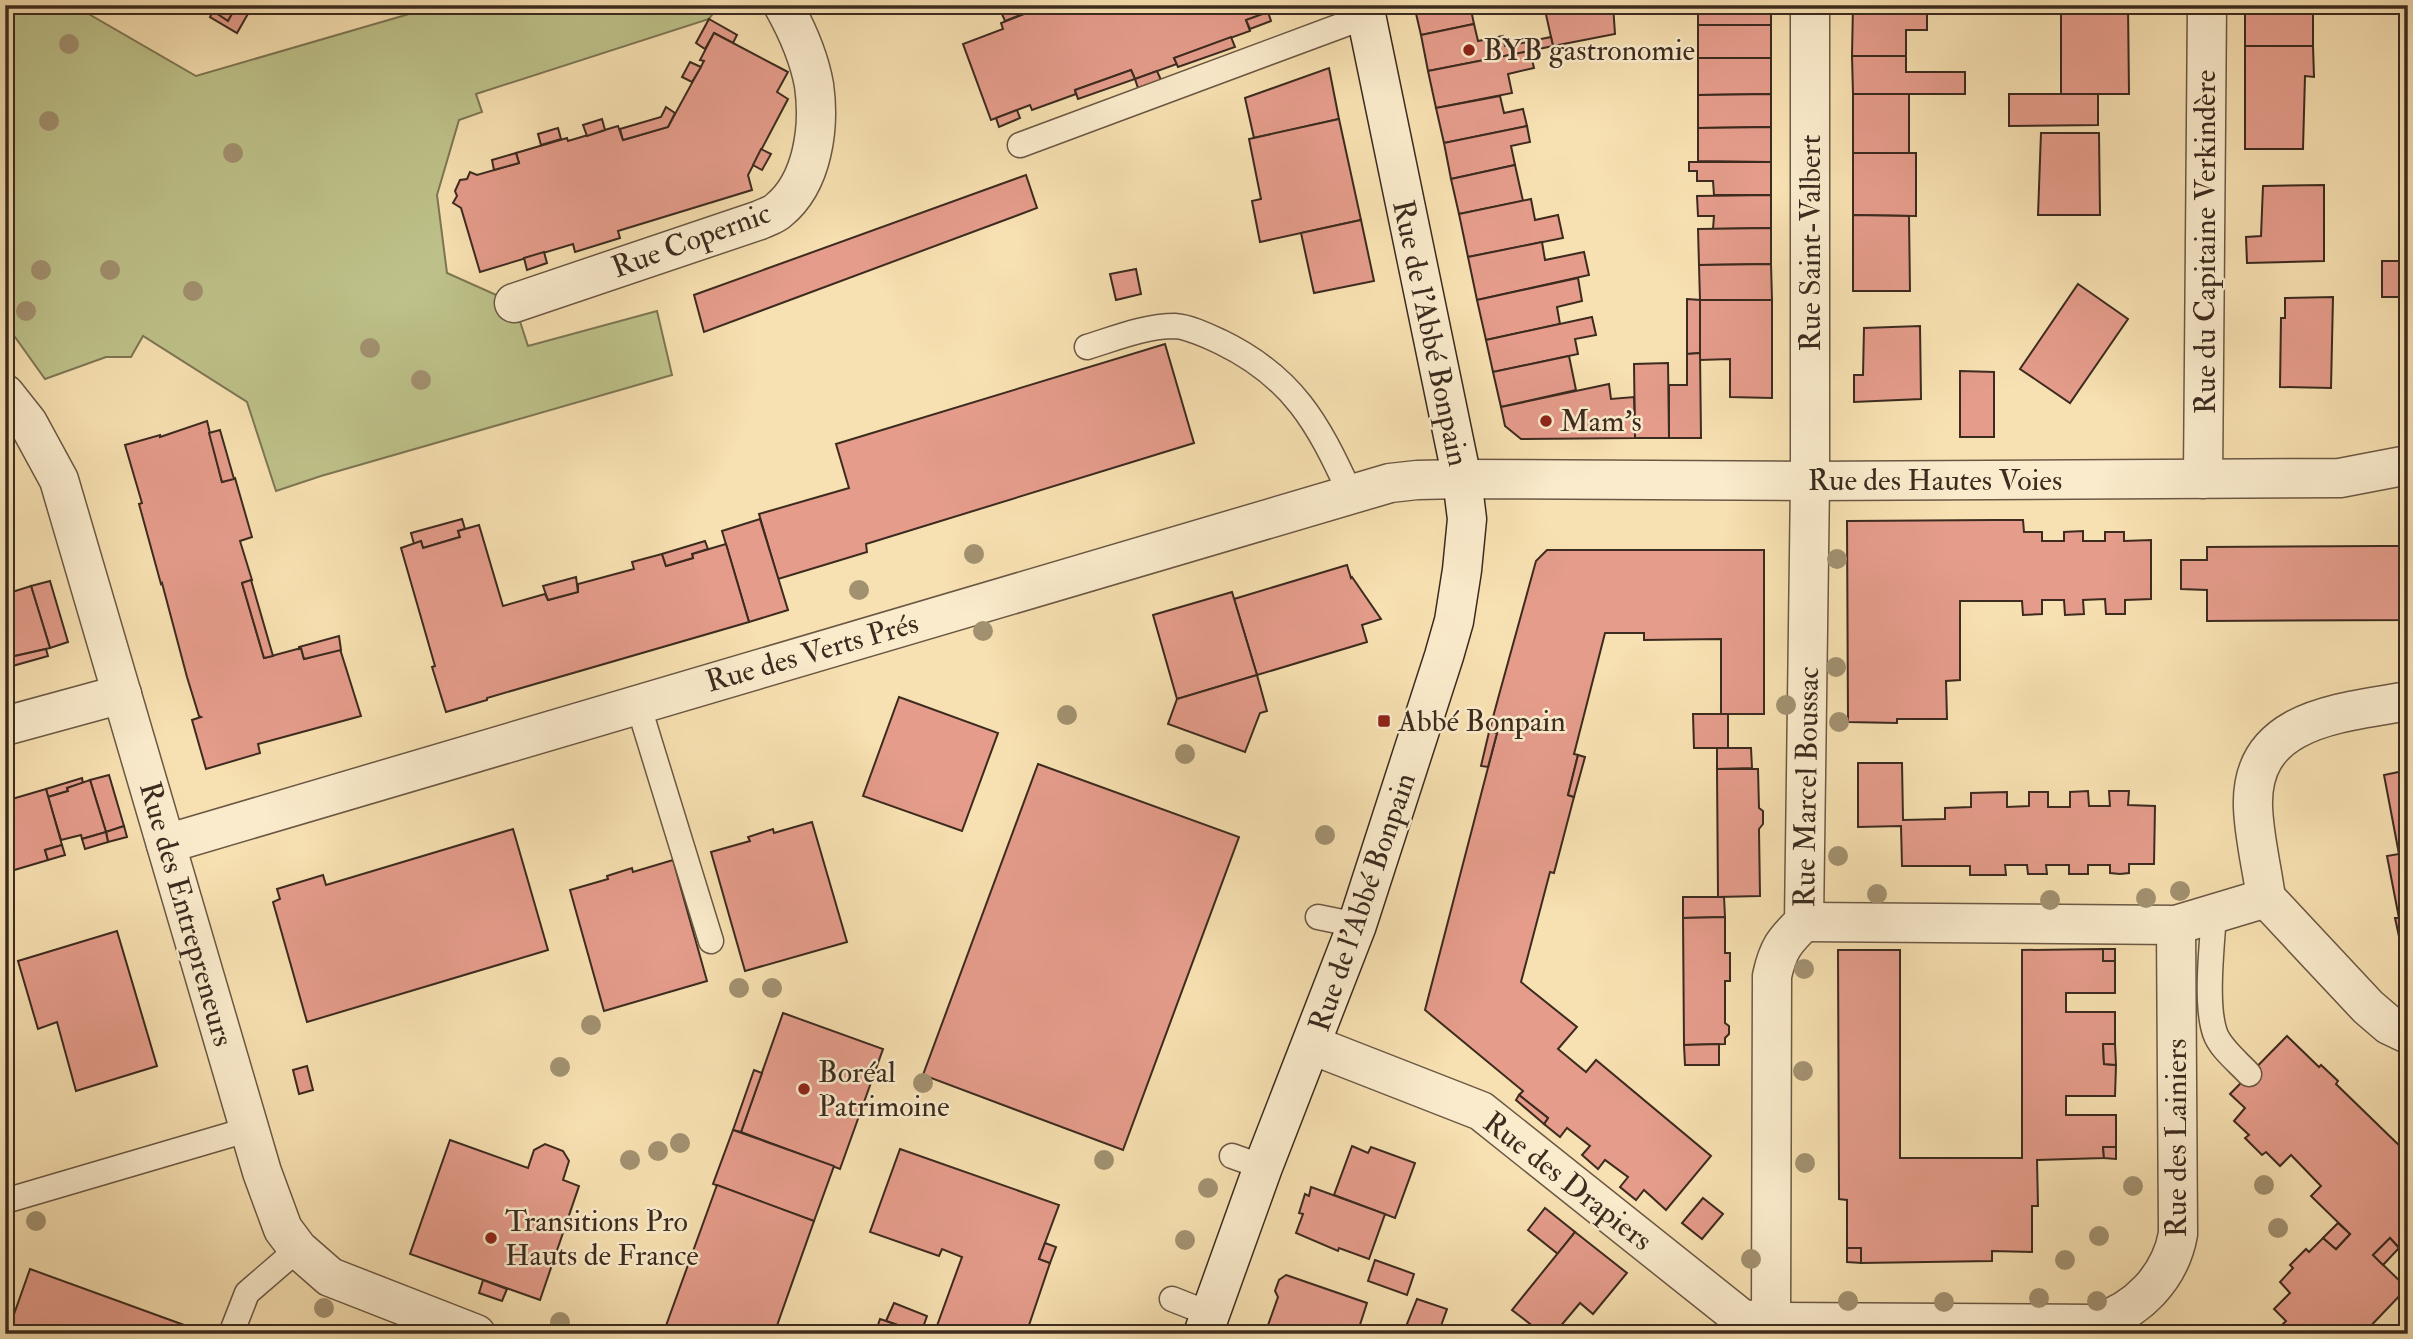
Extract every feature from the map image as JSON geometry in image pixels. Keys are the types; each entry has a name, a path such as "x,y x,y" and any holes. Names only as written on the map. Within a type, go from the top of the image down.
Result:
{"street":[{"name":"Rue Copernic","path":"514,303 760,220 777,212 792,197 810,158 815,111 814,86 810,67 783,5"},
{"name":"Rue Saint-Valbert","path":"1810,5 1810,481"},
{"name":"Rue du Capitaine Verkindère","path":"2203,479 2207,5"},
{"name":"Rue de l'Abbé Bonpain","path":"1207,1324 1248,1162 1312,1045 1357,925 1454,621 1462,570 1467,519 1462,479 1365,11"},
{"name":"Rue des Entrepreneurs","path":"5,394 28,423 60,480 250,1129 283,1229 298,1249 330,1277 476,1334"},
{"name":"Rue des Hautes Voies","path":"1462,479 1810,481 2340,478 2408,465"},
{"name":"Rue des Verts Prés","path":"166,844 1350,493 1390,483 1462,479"},
{"name":"Rue Marcel Boussac","path":"1773,1328 1772,976 1777,953 1804,922 1810,481"},
{"path":"5,726 122,694"},
{"path":"2408,701 2318,718 2298,727 2280,740 2263,759 2254,782 2253,808 2266,898 2368,1006 2389,1025 2408,1034"},
{"path":"1804,922 2176,925 2266,898"},
{"name":"Rue des Lainiers","path":"1773,1328 2095,1324 2115,1318 2148,1292 2174,1254 2178,1234 2176,925"},
{"name":"Rue des Drapiers","path":"1312,1045 1481,1111 1742,1318 1773,1328"}],"lane":[{"path":"1020,145 1365,11"},
{"path":"1087,347 1150,328 1179,326 1247,355 1279,380 1308,412 1328,444 1350,493"},
{"path":"638,704 711,940"},
{"path":"2214,914 2210,995 2215,1034 2249,1074"},
{"path":"1318,916 1357,925"},
{"path":"5,1201 250,1129"},
{"path":"232,1334 247,1293 298,1249"},
{"path":"1172,1299 1207,1324"}],"green space":[{"path":"11,5 73,5 196,76 440,5 715,5 717,8 709,19 476,94 482,112 459,120 437,195 447,273 514,303 528,346 657,311 672,375 276,491 247,402 143,336 131,357 106,357 45,379 5,323 5,15"}],"building":[{"path":"202,5 237,5 228,21"},
{"path":"237,5 253,5 237,33 210,17 213,11 228,21"},
{"path":"1047,5 1064,5 1065,8 1072,5 1279,5 1280,8 1246,20 1250,31 1174,58 1177,64 1135,79 1131,70 1075,90 1076,94 1032,110 1030,105 991,120 963,44 1003,29 1001,23"},
{"path":"1414,5 1470,5 1474,24 1421,35"},
{"path":"1567,5 1613,5 1615,34 1553,46 1545,10"},
{"path":"1698,5 1771,5 1771,25 1698,25"},
{"path":"1853,5 1927,5 1927,30 1906,30 1906,56 1852,56"},
{"path":"2061,5 2128,5 2129,94 2061,94"},
{"path":"2245,5 2313,5 2313,46 2245,46"},
{"path":"1026,6 1028,12 1005,21 1002,14"},
{"path":"1268,12 1271,21 1250,29 1246,20"},
{"path":"709,19 737,35 733,43 714,33 705,49 696,43"},
{"name":"BYB gastronomie","path":"1474,24 1478,41 1503,36 1505,46 1512,45 1515,54 1428,71 1421,35"},
{"path":"1698,25 1771,25 1771,58 1698,58"},
{"path":"714,33 788,72 777,92 788,99 748,175 752,190 618,231 620,238 575,252 573,244 480,272 461,208 453,203 460,180 467,179 470,172 477,175 519,163 516,153 567,138 568,141 618,126 623,140 668,127 704,61 700,60"},
{"path":"1231,37 1235,47 1178,67 1174,58"},
{"path":"1551,37 1553,46 1515,54 1512,45"},
{"path":"2245,46 2313,46 2314,77 2305,76 2303,149 2245,149"},
{"path":"1530,51 1534,68 1508,74 1512,93 1436,108 1428,71"},
{"path":"1852,56 1906,56 1906,72 1965,72 1965,94 1853,94"},
{"path":"1698,58 1771,58 1771,94 1698,95"},
{"path":"690,62 701,67 692,82 682,77"},
{"path":"1329,68 1339,119 1254,138 1245,98"},
{"path":"1131,70 1135,79 1078,99 1075,90"},
{"path":"1157,71 1161,80 1138,88 1135,79"},
{"path":"1771,94 1771,127 1698,128 1698,95"},
{"path":"1853,94 1909,94 1909,153 1853,153"},
{"path":"2009,94 2098,94 2098,125 2009,126"},
{"path":"1500,96 1504,113 1523,109 1527,126 1444,143 1436,108"},
{"path":"666,107 675,113 668,127 623,140 620,129 661,117"},
{"path":"1017,110 1020,118 999,127 996,118"},
{"path":"602,119 605,130 587,136 583,125"},
{"path":"1339,119 1361,220 1260,242 1252,201 1261,199 1249,139"},
{"path":"1527,126 1530,142 1511,146 1515,165 1451,179 1444,143"},
{"path":"1771,127 1771,162 1698,161 1698,128"},
{"path":"558,128 561,139 541,145 538,134"},
{"path":"2041,133 2099,133 2100,215 2038,215"},
{"path":"761,149 771,154 762,170 753,165"},
{"path":"516,153 519,163 494,170 492,160"},
{"path":"1853,153 1916,153 1916,216 1853,215"},
{"path":"1689,162 1771,162 1771,195 1714,195 1713,181 1697,181 1697,171 1689,171"},
{"path":"1515,165 1523,201 1459,214 1451,179"},
{"path":"1026,175 1037,208 704,332 694,295"},
{"path":"2324,185 2324,261 2247,263 2246,237 2261,236 2263,186"},
{"path":"1771,195 1771,228 1713,229 1714,216 1698,216 1697,196"},
{"path":"1531,199 1535,220 1558,215 1563,238 1468,257 1459,214"},
{"path":"1853,215 1909,216 1910,291 1853,291"},
{"path":"1361,220 1374,281 1314,293 1301,233"},
{"path":"1771,228 1771,264 1699,265 1698,229"},
{"path":"1542,242 1545,260 1584,252 1589,275 1477,300 1468,257"},
{"path":"544,252 547,263 527,270 524,258"},
{"path":"2382,261 2408,261 2408,297 2382,297"},
{"path":"1771,264 1772,300 1700,300 1699,265"},
{"path":"1136,269 1141,294 1116,300 1110,274"},
{"path":"1578,278 1582,301 1557,307 1560,324 1486,340 1477,300"},
{"path":"2078,284 2128,319 2070,403 2020,369"},
{"path":"2333,297 2331,388 2280,387 2281,318 2285,318 2285,298"},
{"path":"1687,299 1700,300 1700,353 1687,354"},
{"path":"1700,300 1772,300 1772,398 1730,397 1730,359 1700,360"},
{"path":"1592,317 1596,335 1575,339 1578,354 1493,372 1486,340"},
{"path":"1920,326 1921,399 1854,402 1854,375 1863,375 1864,328"},
{"path":"1165,344 1194,443 866,544 867,552 778,579 759,514 849,488 836,444"},
{"path":"1700,353 1701,438 1669,438 1669,385 1687,385 1687,354"},
{"path":"1569,356 1576,390 1501,407 1493,372"},
{"path":"1668,363 1669,438 1635,438 1634,364"},
{"path":"1960,371 1994,372 1994,437 1960,437"},
{"path":"1609,384 1611,399 1634,397 1635,438 1521,439 1505,426 1501,407"},
{"path":"207,421 222,482 235,478 252,537 240,541 252,580 242,583 264,658 301,648 304,659 340,649 361,716 258,744 260,753 206,769 192,720 201,717 161,584 125,445 160,437"},
{"path":"220,430 234,479 222,482 209,433"},
{"path":"462,519 465,529 458,531 460,537 423,548 421,541 414,544 411,533"},
{"path":"760,519 788,610 749,622 722,531"},
{"path":"2023,520 2024,532 2042,532 2042,541 2064,541 2064,532 2083,531 2083,541 2105,541 2105,532 2124,532 2124,541 2151,540 2151,599 2125,600 2125,614 2106,614 2105,599 2083,600 2084,614 2065,615 2064,600 2042,600 2042,614 2023,615 2022,601 1960,601 1960,680 1946,681 1947,719 1897,719 1897,723 1848,722 1847,521"},
{"path":"479,525 503,606 545,594 548,600 578,592 578,584 634,569 632,562 662,554 666,566 693,558 692,554 726,544 749,622 446,712 401,548 421,541 423,548 460,537 458,531"},
{"path":"705,541 708,549 692,554 693,558 666,566 662,554"},
{"path":"2408,546 2408,620 2207,621 2207,590 2181,589 2181,560 2207,560 2207,547"},
{"path":"1547,550 1764,550 1764,714 1721,714 1721,639 1644,640 1644,633 1605,633 1574,754 1578,755 1568,795 1574,797 1554,873 1550,872 1521,982 1577,1027 1558,1049 1586,1072 1596,1060 1711,1156 1666,1210 1644,1190 1636,1200 1620,1187 1628,1177 1605,1160 1598,1169 1582,1155 1590,1146 1567,1128 1560,1137 1544,1124 1548,1118 1519,1095 1523,1091 1425,1010 1497,733 1489,732 1536,561"},
{"path":"1347,565 1351,578 1381,619 1362,625 1367,642 1257,675 1234,599"},
{"path":"576,577 578,592 548,600 543,586"},
{"path":"251,580 273,656 264,658 242,583"},
{"path":"50,581 68,642 50,648 31,586"},
{"path":"31,586 50,648 6,658 5,611 13,609 9,593"},
{"path":"1232,592 1257,675 1177,699 1153,615"},
{"path":"339,636 341,650 304,659 301,648 299,649 299,647"},
{"path":"46,649 48,656 9,667 6,658"},
{"path":"1257,675 1267,711 1260,713 1245,752 1168,724 1177,699"},
{"path":"899,697 998,733 962,831 863,796"},
{"path":"1693,714 1728,714 1728,748 1694,748"},
{"path":"1489,732 1497,733 1488,767 1481,766"},
{"path":"1717,748 1751,748 1752,768 1717,769"},
{"path":"1578,755 1585,757 1574,797 1568,795"},
{"path":"1858,763 1902,763 1903,820 1945,819 1945,808 1971,807 1971,793 2007,792 2007,807 2029,806 2029,792 2048,792 2048,807 2070,807 2070,792 2088,791 2089,806 2110,806 2109,791 2129,791 2128,805 2155,806 2154,864 2129,864 2129,873 2120,874 2110,873 2110,865 2088,865 2088,874 2069,874 2069,865 2046,865 2047,874 2028,874 2027,865 2005,865 2006,875 1970,875 1970,866 1902,866 1901,826 1858,827"},
{"path":"1038,764 1239,837 1123,1150 923,1075"},
{"path":"1717,769 1758,769 1759,808 1763,811 1763,824 1759,829 1760,896 1718,897"},
{"path":"2408,770 2408,963 2404,940 2400,941 2395,918 2399,918 2387,856 2399,854 2384,775"},
{"path":"109,775 124,826 106,832 90,780"},
{"path":"82,778 83,783 48,797 46,789"},
{"path":"90,780 106,832 82,839 81,835 61,840 48,797"},
{"path":"46,789 62,845 45,850 48,860 11,871 5,852 5,801"},
{"path":"812,822 847,942 745,971 711,852 750,841 748,837 773,829 774,833"},
{"path":"124,826 127,837 108,842 106,832"},
{"path":"513,829 548,950 307,1022 273,902 280,899 277,889 323,875 326,885"},
{"path":"106,832 108,842 85,849 82,839"},
{"path":"62,845 65,855 48,860 45,850"},
{"path":"673,860 707,981 604,1011 570,890 608,879 607,876 632,868 633,872"},
{"path":"1683,897 1724,897 1725,917 1683,918"},
{"path":"1725,917 1725,953 1730,953 1730,981 1725,981 1725,1023 1729,1026 1729,1034 1725,1038 1725,1044 1684,1045 1683,918"},
{"path":"117,931 157,1066 76,1091 57,1022 38,1029 18,961"},
{"path":"2103,949 2103,961 2115,961 2115,993 2066,993 2066,1012 2115,1012 2115,1044 2103,1044 2104,1064 2116,1065 2115,1096 2066,1096 2066,1115 2116,1115 2116,1147 2103,1147 2104,1158 2037,1160 2038,1206 2032,1206 2032,1252 1992,1251 1992,1261 1861,1263 1861,1248 1847,1248 1847,1200 1839,1199 1838,950 1900,950 1900,1158 2022,1158 2022,950"},
{"path":"2103,949 2115,949 2115,961 2103,961"},
{"path":"783,1013 883,1049 840,1169 741,1132"},
{"path":"2287,1036 2338,1081 2336,1084 2408,1154 2408,1249 2404,1253 2390,1238 2373,1255 2407,1288 2363,1334 2273,1334 2286,1321 2274,1309 2290,1293 2280,1282 2293,1268 2290,1265 2306,1249 2309,1252 2323,1238 2336,1249 2350,1234 2311,1196 2321,1186 2291,1155 2280,1166 2266,1152 2262,1155 2245,1138 2249,1135 2234,1121 2245,1108 2230,1094"},
{"path":"1719,1044 1719,1065 1685,1065 1684,1045"},
{"path":"2103,1044 2115,1044 2116,1065 2104,1064"},
{"path":"307,1066 313,1090 299,1094 293,1070"},
{"path":"754,1070 762,1073 741,1132 733,1130"},
{"path":"1519,1095 1548,1118 1544,1124 1516,1100"},
{"path":"733,1130 834,1166 814,1221 713,1184"},
{"path":"450,1140 528,1168 534,1150 545,1144 563,1151 569,1161 563,1180 579,1186 540,1300 410,1254"},
{"path":"1352,1146 1368,1153 1371,1147 1415,1163 1395,1218 1334,1195"},
{"path":"2103,1147 2116,1147 2116,1159 2104,1158"},
{"path":"900,1149 1059,1205 1039,1259 1050,1263 1026,1334 934,1334 962,1257 942,1249 939,1256 870,1232"},
{"path":"717,1185 814,1221 774,1334 663,1334"},
{"path":"1311,1187 1385,1214 1369,1259 1339,1248 1338,1251 1296,1233 1303,1214 1299,1213 1305,1194 1309,1196"},
{"path":"1703,1198 1723,1214 1702,1239 1682,1223"},
{"path":"1545,1208 1575,1232 1558,1254 1528,1230"},
{"path":"2338,1223 2350,1234 2336,1249 2323,1238"},
{"path":"1575,1232 1627,1273 1593,1314 1580,1303 1554,1334 1543,1334 1512,1310"},
{"path":"2390,1238 2399,1248 2383,1265 2373,1255"},
{"path":"1045,1243 1056,1247 1050,1263 1039,1259"},
{"path":"1847,1248 1861,1248 1861,1263 1847,1262"},
{"path":"1375,1260 1414,1274 1407,1295 1368,1281"},
{"path":"30,1269 195,1329 194,1334 7,1334"},
{"path":"1286,1275 1367,1303 1357,1334 1284,1334 1267,1328 1278,1297 1275,1291 1279,1280"},
{"path":"483,1280 507,1289 502,1301 479,1293"},
{"path":"1417,1299 1447,1309 1438,1334 1403,1334"},
{"path":"894,1303 927,1316 921,1333 886,1321"},
{"path":"880,1319 886,1321 922,1334 875,1334"}],"place":[{"name":"BYB gastronomie","path":"1469,50"},
{"name":"Mam's","path":"1546,421"},
{"name":"Abbé Bonpain","path":"1384,721"},
{"name":"Boréal Patrimoine","path":"804,1089"},
{"name":"Transitions Pro Hauts de France","path":"491,1238"}]}
